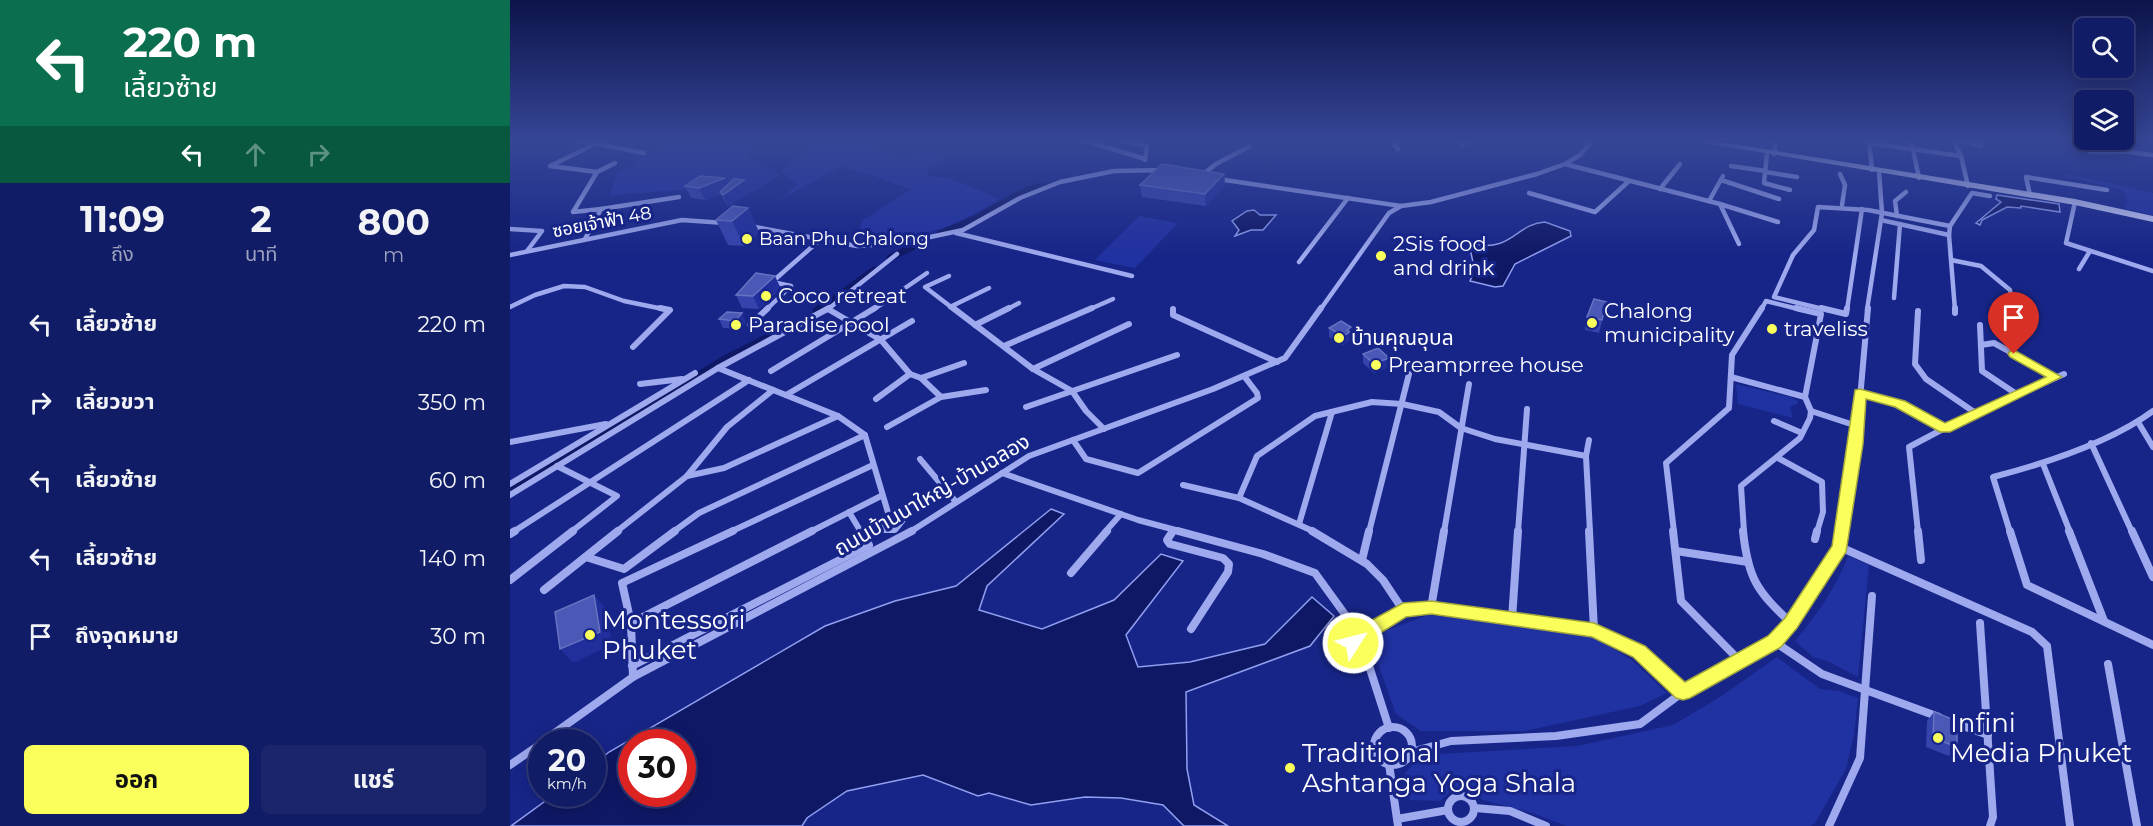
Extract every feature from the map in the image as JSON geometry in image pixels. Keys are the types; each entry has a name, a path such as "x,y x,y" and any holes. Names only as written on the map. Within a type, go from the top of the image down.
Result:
{"main road":[{"path":"1927,179 2075,202 2153,219"}],"street":[{"path":"593,179 573,212 679,197"},
{"path":"743,225 870,246 956,233 1030,193 1076,179"},
{"path":"1211,179 1401,206 1431,202 1514,179"},
{"path":"1620,179 1720,204 1778,222"},
{"path":"1660,189 1668,179"},
{"path":"1708,201 1722,179"},
{"path":"1723,179 1779,200"},
{"path":"1765,179 1764,183 1790,190"},
{"path":"1842,179 1845,185 1842,205"},
{"path":"1411,752 1451,741 1556,736 1640,724 1683,692 1775,642 1791,623 1840,547 1857,426 1866,318 1881,216 1877,179"},
{"path":"1966,179 1968,186"},
{"path":"2026,179 2030,195"},
{"path":"2036,179 2107,190"},
{"path":"1529,194 1595,212 1629,181"},
{"path":"1897,216 1895,201 1906,192"},
{"path":"1955,313 1950,226 1955,214 1966,204 1972,193 1990,196"},
{"path":"1299,262 1348,198"},
{"path":"2075,202 2066,243 2153,271"},
{"path":"1720,204 1739,244"},
{"path":"1862,209 1846,314 1774,297 1793,255 1814,230 1818,207 1842,205 1862,209 1900,224 1949,235"},
{"name":"ถนนบ้านนาใหญ่-บ้านฉลอง","path":"561,729 633,677 901,538 1029,456 1244,376 1285,358 1389,213 1401,206"},
{"path":"585,239 601,209"},
{"path":"1881,216 1897,216 1950,226"},
{"name":"ซอยเจ้าฟ้า 48","path":"510,255 682,220 733,224"},
{"path":"1894,298 1900,224"},
{"path":"510,229 542,231 526,250"},
{"path":"956,233 1132,276"},
{"path":"750,325 791,286 772,282 821,239"},
{"path":"2079,269 2090,250"},
{"path":"510,495 718,368 828,309 897,254"},
{"path":"1951,260 1981,266 2010,290 2013,308"},
{"path":"771,371 853,323 927,273"},
{"path":"949,276 925,287 1033,369 1072,392 1086,411 1104,429"},
{"path":"510,307 535,295 564,286 585,287 624,302 670,310 633,347"},
{"path":"950,307 989,288"},
{"path":"1004,346 1113,299"},
{"path":"1740,661 1681,601 1666,463 1729,408 1732,355 1766,301 1821,314 1804,397 1811,411 1810,418 1802,433 1778,458 1741,486 1748,562 1753,579 1763,596 1791,623"},
{"path":"975,325 1019,303"},
{"path":"828,309 881,340 910,374 921,378 941,397"},
{"path":"1173,309 1173,315 1277,362"},
{"path":"1918,311 1915,364 1926,379 1977,414"},
{"path":"786,395 912,321"},
{"path":"1033,369 1129,324"},
{"path":"1980,325 1982,370 2018,395"},
{"path":"1981,345 1994,342 2056,377"},
{"path":"1026,407 1177,355"},
{"path":"921,378 964,363"},
{"path":"718,368 838,416 865,435 881,496 889,516"},
{"path":"510,484 695,372"},
{"path":"876,399 910,374"},
{"path":"1362,561 1409,374"},
{"path":"1921,560 1909,447 1945,428 2064,374"},
{"path":"1073,440 1086,459 1138,473 1258,398 1257,393 1244,376"},
{"path":"1731,377 1804,397"},
{"path":"640,384 685,378"},
{"path":"510,534 749,380"},
{"path":"1431,608 1469,384"},
{"path":"544,590 687,476 727,427 773,390"},
{"path":"887,427 941,397 986,390"},
{"path":"1860,393 1900,404 1945,428"},
{"path":"1239,498 1257,456 1316,417 1372,402 1402,404 1439,412 1461,428 1524,446 1586,456"},
{"path":"1512,619 1527,409"},
{"path":"1811,411 1857,426"},
{"path":"2153,411 2138,422 2043,464 1993,477 2027,585 2153,645"},
{"path":"1299,524 1332,412"},
{"path":"687,476 724,468 838,416"},
{"path":"1774,421 1802,433"},
{"path":"2138,422 2153,447"},
{"path":"510,442 611,423"},
{"path":"586,557 624,569 699,513 865,435"},
{"path":"1589,440 1586,456 1594,630"},
{"path":"2091,443 2153,577"},
{"path":"1778,458 1822,482 1823,513 1815,539"},
{"path":"920,459 956,502"},
{"path":"2043,464 2104,621"},
{"path":"633,677 631,623 622,584 873,465"},
{"path":"510,580 617,496 557,466"},
{"path":"1002,473 1121,514 1263,554 1315,573 1357,631"},
{"path":"1183,485 1239,498 1299,524 1362,561 1380,576 1403,610"},
{"path":"631,623 881,496"},
{"path":"632,666 869,544 849,512"},
{"path":"1071,573 1121,514"},
{"path":"889,516 900,516 903,520 895,530 884,530 880,526 882,521 889,516"},
{"path":"895,530 901,538"},
{"path":"1173,530 1167,540 1170,544 1223,558 1229,564 1228,572 1191,629"},
{"path":"1840,547 2032,632 2047,646 2070,826"},
{"path":"1676,551 1748,562"},
{"path":"1830,826 1860,758 1872,596"},
{"path":"1357,631 1368,632 1403,610 1431,608 1594,630 1639,651 1683,692"},
{"path":"1980,623 1993,817 1990,826"},
{"path":"1357,631 1351,639 1357,647 1363,647 1371,641 1368,632"},
{"path":"1775,642 1821,674 1988,735"},
{"path":"1363,647 1389,728"},
{"path":"2108,664 2137,826"},
{"path":"1389,728 1395,728 1407,735 1412,745 1411,752 1403,762 1389,764 1380,759 1373,747 1377,734 1389,728"},
{"name":"ถนนบ้านนาใหญ่-บ้านฉลอง","path":"510,765 528,753"},
{"path":"1389,764 1397,823 1448,810"},
{"path":"1462,796 1472,802 1475,808 1470,820 1465,824 1457,821 1448,810 1451,799 1462,796"},
{"path":"1475,808 1510,812 1546,826"}],"shaded area":[{"path":"615,179 773,179 754,192 682,190 609,196"},
{"path":"789,179 819,179 779,200 797,185"},
{"path":"880,179 949,179 1000,199 964,220 929,232 894,237 852,234 860,228 862,221 911,189"},
{"path":"2076,179 2088,179 2153,193 2153,215 2125,209 2123,206 2126,205 2127,200 2123,190"},
{"path":"1997,195 2059,204 2060,212 2021,206 2021,208 2007,207 1982,220 1980,225 1976,223 2001,202 1996,199"},
{"path":"1254,210 1260,215 1276,215 1263,230 1251,230 1235,236 1239,230 1232,221 1247,211"},
{"path":"1139,216 1178,223 1135,268 1095,260"},
{"path":"1545,222 1570,231 1571,236 1515,264 1503,286 1495,287 1470,281 1473,263 1468,245 1471,243 1495,245 1526,228"},
{"path":"1736,384 1798,401 1798,404 1790,407 1793,418 1738,404"},
{"path":"1051,509 1064,514 987,586 979,610 1042,629 1114,600 1161,554 1183,561 1126,635 1138,667 1190,662 1265,644 1312,597 1334,616 1310,646 1186,692 1187,769 1194,805 1228,826 1184,826 1163,805 1121,798 1085,797 1031,805 989,793 978,796 923,775 847,791 807,818 802,826 511,826 537,807 606,807 606,754 618,747 618,807 696,807 696,729 648,729 825,626 895,601 956,586"},
{"path":"1848,556 1869,565 1858,677 1827,661 1813,657 1795,641 1825,600"},
{"path":"1428,615 1590,635 1632,660 1667,693 1640,706 1525,731 1421,731 1396,714 1375,655 1380,636 1385,631"},
{"path":"1777,657 1820,689 1839,691 1858,698 1854,735 1846,769 1815,823 1811,826 1567,826 1529,812 1483,800 1473,791 1462,788 1450,792 1440,801 1410,800 1405,773 1421,755 1577,746 1673,725 1720,697"}],"building":[{"path":"696,179 724,179 699,188 685,186"},
{"path":"734,179 744,180 723,195 720,192"},
{"path":"1147,179 1220,179 1205,194 1140,185"},
{"path":"733,206 748,208 732,221 716,220"},
{"path":"756,273 775,276 753,296 736,295"},
{"path":"1594,299 1607,302 1602,320 1587,317"},
{"path":"727,312 742,313 735,321 719,319"},
{"path":"1341,321 1351,327 1347,330 1350,332 1343,336 1329,328"},
{"path":"1378,348 1389,358 1374,364 1363,354"},
{"path":"594,595 600,632 560,649 555,612"},
{"path":"1934,712 1957,721 1957,747 1933,738"}],"waterway":[{"path":"1027,190 1044,186"},
{"path":"940,234 975,219 1021,193"},
{"path":"890,258 926,240"},
{"path":"819,310 874,270"},
{"path":"817,311 821,308"},
{"path":"510,491 723,361 768,338"}],"place":[{"name":"Baan Phu Chalong","path":"747,239"},
{"name":"2Sis food and drink","path":"1381,256"},
{"name":"Coco retreat","path":"766,296"},
{"name":"Chalong municipality","path":"1592,323"},
{"name":"Paradise pool","path":"736,325"},
{"name":"traveliss","path":"1772,329"},
{"name":"บ้านคุณอุบล","path":"1339,338"},
{"name":"Preamprree house","path":"1376,365"},
{"name":"Montessori Phuket","path":"590,635"},
{"name":"Infini Media Phuket","path":"1938,738"},
{"name":"Traditional Ashtanga Yoga Shala","path":"1290,768"}],"route":[{"path":"1353,643 1351,639 1357,631 1368,632 1403,610 1431,608 1594,630 1639,651 1683,692 1775,642 1791,623 1840,547 1856,444 1860,393 1900,404 1945,428 2056,377 2014,354"}]}
